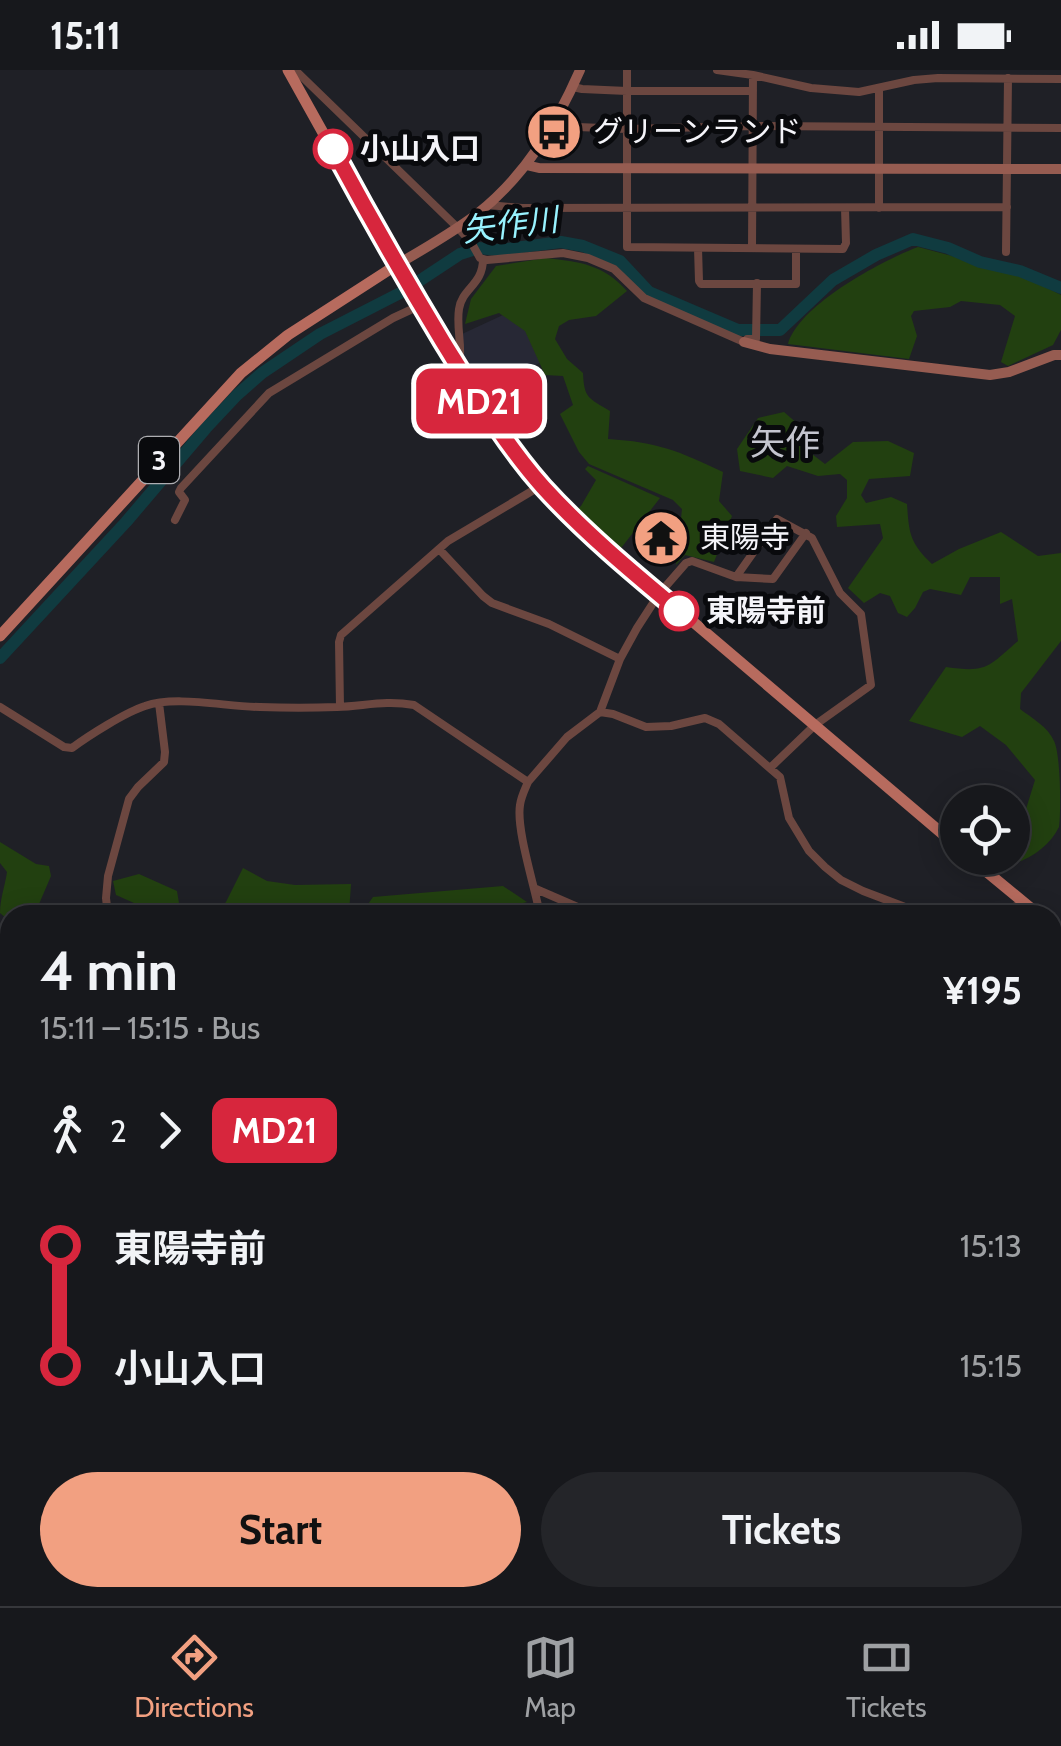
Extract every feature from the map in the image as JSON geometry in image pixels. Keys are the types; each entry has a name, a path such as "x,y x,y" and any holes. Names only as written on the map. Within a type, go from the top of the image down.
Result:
{"main road":[{"path":"291,70 419,302 499,430 542,485 580,525 659,594 940,831"},
{"name":"3","path":"0,636 241,373 304,324 401,270"},
{"path":"990,875 1026,905"}],"street":[{"path":"291,70 458,228 480,257 483,268 459,306 459,368"},
{"path":"401,270 488,204 526,165 553,126 580,70"},
{"path":"627,70 627,247 844,249 845,208"},
{"path":"717,70 859,92 914,80 997,74 1008,78 1061,79"},
{"path":"752,248 754,75"},
{"path":"1006,252 1008,78"},
{"path":"573,87 753,92"},
{"path":"879,88 879,208"},
{"path":"553,126 1061,128"},
{"path":"526,165 627,169 1061,169"},
{"path":"488,204 522,208 1007,207"},
{"path":"698,248 701,284 796,284 796,249"},
{"path":"480,257 563,253 588,258 614,269 644,298 744,342 770,349 990,376 1061,354"},
{"path":"744,342 756,338 756,283"},
{"path":"175,520 186,500 181,488 264,396 419,302"},
{"path":"340,707 341,635 454,537 542,485"},
{"path":"736,577 777,519 812,538 840,593 861,614 871,684 815,725 770,768"},
{"path":"538,905 519,810 528,782 567,737 600,712 620,659 659,594 692,561 736,577 773,579 806,533"},
{"path":"439,549 492,603 550,624 620,659"},
{"path":"0,707 64,747 72,748 144,706 159,703 256,708 340,707 386,701 414,705 528,782"},
{"path":"107,905 108,876 130,799 164,762 159,703"},
{"path":"600,712 646,727 705,718 719,724 780,777 789,818 824,868 894,905"},
{"path":"536,890 572,905"},
{"path":"1019,905 1024,903"}],"shaded area":[{"path":"516,309 545,359 487,398 463,359 462,334"}],"green space":[{"path":"918,247 1020,274 1061,295 1061,330 1053,345 1008,366 1001,362 1015,316 1000,305 961,301 950,307 914,311 911,316 917,336 909,359 788,344 795,329 824,300 864,274"},
{"path":"546,258 600,270 627,291 596,316 569,320 559,326 555,339 567,359 583,373 589,397 610,411 608,439 667,449 723,472 719,501 732,516 714,562 685,555 676,565 682,509 673,500 589,464 579,452 560,414 573,405 563,376 545,375 525,331 499,313 465,324 471,299 496,266"},
{"path":"784,412 799,425 808,451 825,464 853,442 888,441 914,453 910,476 869,479 861,495 866,503 891,497 907,504 912,537 932,564 1001,532 1038,556 1061,553 1061,641 1021,693 1020,709 1044,727 1054,741 1059,771 1059,827 1047,844 1030,856 1030,796 1035,780 1006,745 980,726 962,737 909,721 946,667 986,666 1018,641 1012,599 1000,604 1000,577 970,577 961,595 930,589 923,592 907,617 898,613 890,596 880,593 864,603 848,588 883,538 880,524 837,527 836,516 847,498 847,480 840,474 818,476 787,466 773,478 740,471 737,449 758,418"},
{"path":"588,466 660,498 618,552 574,512 596,480 585,469"},
{"path":"0,842 36,864 49,866 51,876 39,905 1,905 7,872 0,863"},
{"path":"243,868 267,881 351,884 350,905 223,905"},
{"path":"139,874 177,891 179,905 138,905 116,895 113,881"},
{"path":"503,886 527,902 367,905 373,897"}],"waterway":[{"name":"矢作川","path":"0,658 126,522 206,428 262,373 320,334 404,291 460,254 479,248 498,250 561,242 583,246 620,261 649,292 738,330 780,330 833,280 913,239 1020,271 1061,288"}],"bus line":[{"name":"MD21","path":"333,149 417,299 519,458 580,525 679,611"}],"place":[{"name":"グリーンランド","path":"554,132"},
{"name":"小山入口","path":"333,149"},
{"name":"東陽寺","path":"661,538"},
{"name":"東陽寺前","path":"679,611"}],"district":[{"name":"矢作","path":"785,443"}]}
